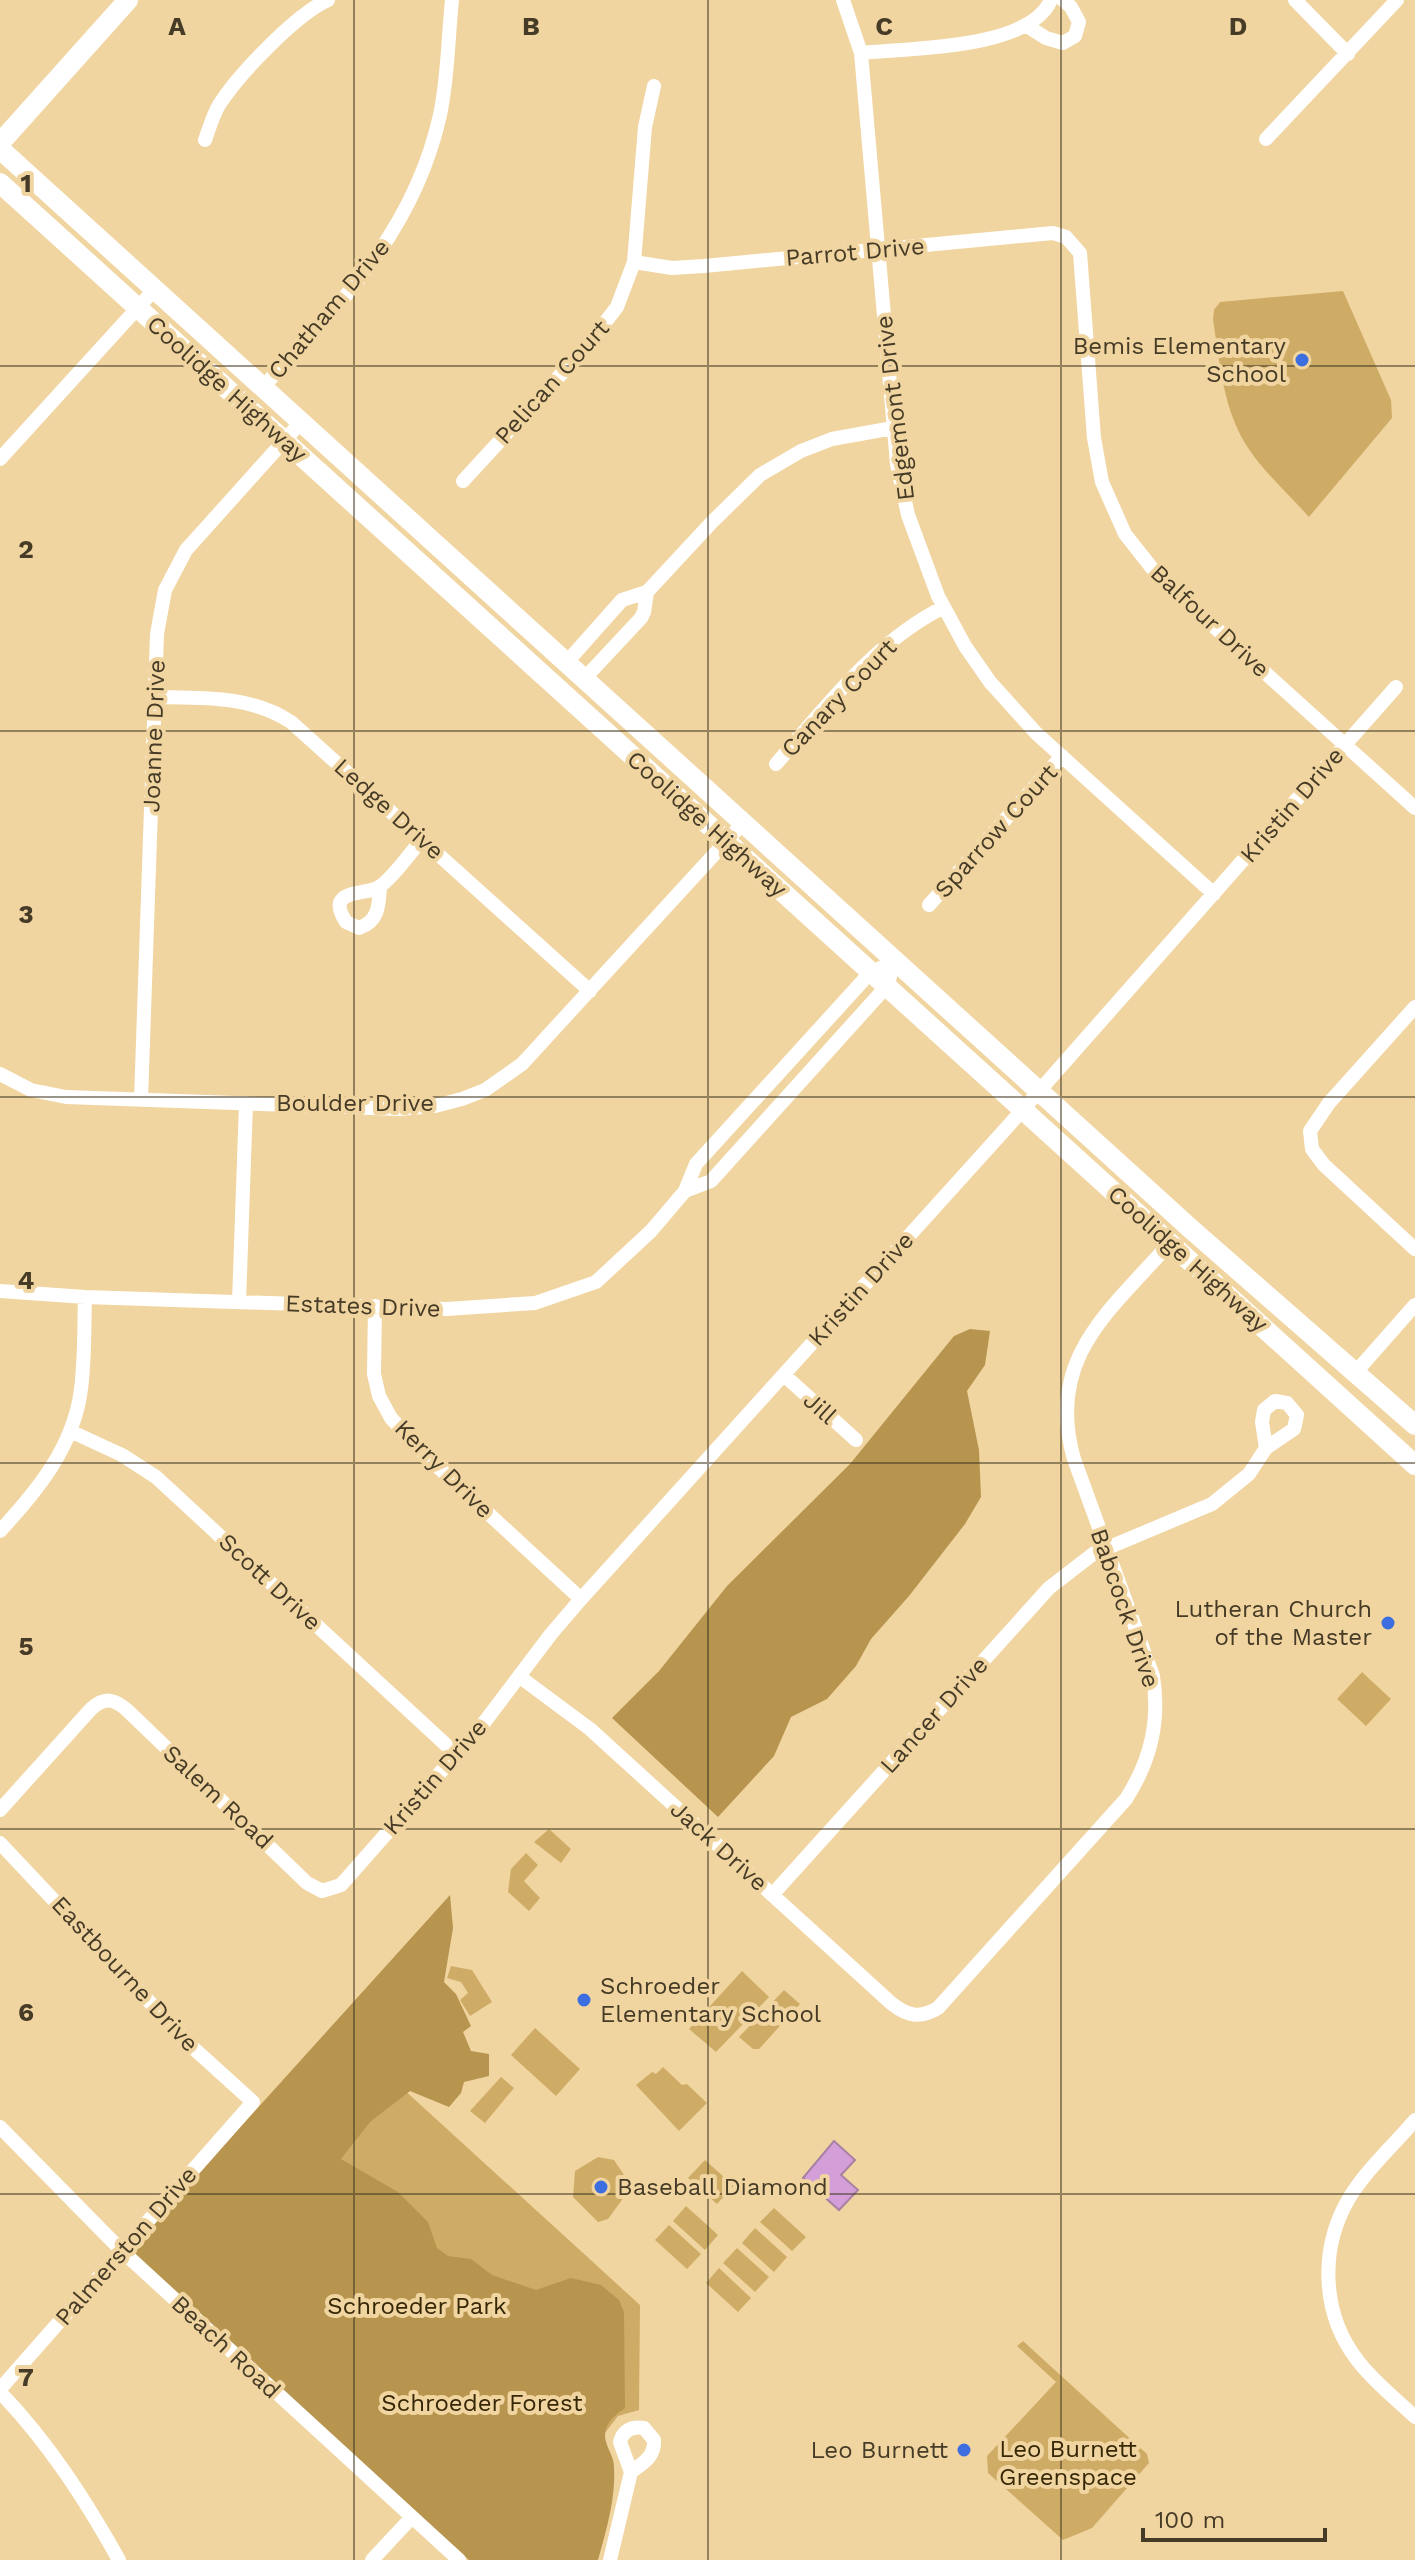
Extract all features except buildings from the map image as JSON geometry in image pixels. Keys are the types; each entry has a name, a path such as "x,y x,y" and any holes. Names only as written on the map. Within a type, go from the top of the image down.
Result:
{"main road":[{"path":"0,143 128,0"},
{"name":"Coolidge Highway","path":"0,149 1191,1229 1415,1425"},
{"name":"Coolidge Highway","path":"0,183 1354,1410 1413,1457"},
{"path":"1170,1243 1179,1230 1191,1229"},
{"path":"1354,1410 1371,1410 1382,1396"}],"street":[{"path":"205,140 217,107 228,92 295,21 328,0"},
{"name":"Chatham Drive","path":"262,388 362,277 396,229 411,201 431,150 440,112 452,0"},
{"name":"Edgemont Drive","path":"843,0 861,53 893,428 908,515 944,607 965,646 990,682 1028,725 1214,894"},
{"path":"861,53 989,38 1027,26 1040,16 1051,0"},
{"path":"1027,26 1046,38 1063,43 1075,36 1079,22 1063,0"},
{"path":"1295,0 1348,54"},
{"path":"1266,139 1397,0"},
{"name":"Pelican Court","path":"463,481 605,325 627,286 634,262 645,127 654,86"},
{"name":"Parrot Drive","path":"634,262 672,268 704,266 1053,233 1074,243"},
{"name":"Balfour Drive","path":"1074,243 1080,253 1096,458 1113,511 1125,534 1159,577 1415,808"},
{"path":"0,459 154,290"},
{"name":"Joanne Drive","path":"141,1100 158,619 169,579 186,550 301,422"},
{"path":"566,663 622,600 647,592 760,475 801,451 832,439 893,428"},
{"path":"584,679 641,618 647,592"},
{"name":"Canary Court","path":"776,764 859,671 890,642 944,607"},
{"name":"Kristin Drive","path":"328,1891 341,1885 457,1755 581,1599 1039,1091 1396,687"},
{"name":"Ledge Drive","path":"155,697 237,701 280,715 590,991"},
{"name":"Sparrow Court","path":"929,905 1062,756"},
{"name":"Boulder Drive","path":"0,1074 43,1093 141,1100 399,1109 435,1106 462,1099 485,1090 522,1064 743,823"},
{"path":"380,886 422,839"},
{"name":"Estates Drive","path":"0,1291 85,1297 447,1309 535,1303 596,1282 651,1231 685,1191 696,1164 870,973 895,961"},
{"name":"Estates Drive","path":"685,1191 711,1181 886,987 895,961"},
{"path":"1415,1007 1329,1103 1310,1131 1309,1139 1324,1165 1415,1249"},
{"path":"239,1302 246,1103"},
{"name":"Babcock Drive","path":"917,2016 930,2012 944,2002 1108,1820 1134,1786 1148,1758 1155,1728 1153,1676 1068,1440 1069,1390 1074,1368 1088,1337 1170,1243"},
{"path":"0,1531 50,1470 70,1431 81,1390 85,1297"},
{"path":"1355,1373 1415,1305"},
{"name":"Kerry Drive","path":"375,1306 374,1374 379,1396 391,1418 425,1455 581,1599"},
{"name":"Jill","path":"784,1375 856,1440"},
{"name":"Scott Drive","path":"70,1431 122,1455 169,1488 457,1755"},
{"name":"Lancer Drive","path":"772,1895 1049,1588 1084,1560 1106,1548 1212,1504 1249,1474 1266,1448"},
{"name":"Jack Drive","path":"520,1677 590,1729 891,2003 906,2014 917,2016"},
{"name":"Salem Road","path":"0,1810 91,1709 100,1701 109,1700 128,1711 307,1883 328,1891"},
{"name":"Eastbourne Drive","path":"0,1843 170,2024 253,2102"},
{"name":"Palmerston Drive","path":"0,2390 253,2102"},
{"path":"1415,2120 1349,2199 1334,2235 1328,2279 1333,2310 1347,2345 1371,2376 1415,2417"},
{"name":"Beach Road","path":"0,2127 122,2251 459,2560"},
{"path":"0,2390 61,2467 119,2560"},
{"path":"610,2560 631,2472"},
{"path":"372,2560 412,2517"}],"green space":[{"path":"1343,291 1391,400 1392,418 1309,517 1261,465 1238,430 1222,376 1214,310 1220,302"},
{"path":"970,1329 990,1331 985,1365 967,1391 979,1450 981,1497 965,1524 871,1639 856,1666 827,1699 791,1717 774,1756 718,1817 612,1718 659,1671 727,1586 850,1464 954,1336"},
{"path":"1362,1672 1391,1699 1366,1726 1337,1699"},
{"path":"549,1829 571,1849 561,1863 534,1842"},
{"path":"526,1853 538,1865 524,1881 540,1898 529,1911 508,1892 511,1869"},
{"name":"Schroeder Forest","path":"450,1895 453,1928 444,1982 456,1994 471,2026 463,2032 471,2051 489,2054 489,2076 464,2082 461,2093 449,2107 410,2091 370,2122 341,2159 398,2192 428,2222 437,2248 448,2256 471,2259 492,2275 536,2290 571,2278 601,2285 619,2300 624,2312 625,2408 611,2421 605,2432 614,2479 610,2514 598,2560 469,2560 134,2254 133,2246"},
{"path":"451,1966 472,1970 492,2002 470,2016 460,2000 468,1993 461,1982 447,1978"},
{"path":"742,1971 769,1997 716,2052 689,2029"},
{"path":"784,1990 800,2004 759,2049 753,2049 739,2037"},
{"name":"Schroeder Forest","path":"333,2025 640,2305 639,2410 618,2416 605,2433 354,2454 134,2254"},
{"path":"535,2028 580,2069 556,2096 511,2055"},
{"path":"663,2067 707,2103 679,2131 636,2085"},
{"path":"501,2077 514,2088 485,2123 470,2111"},
{"name":"Baseball Diamond","path":"598,2157 614,2160 628,2181 627,2193 608,2219 598,2222 573,2197 575,2171"},
{"path":"705,2160 734,2186 717,2204 688,2178"},
{"path":"686,2206 718,2235 705,2250 673,2221"},
{"path":"774,2208 806,2237 792,2251 760,2222"},
{"path":"669,2225 701,2254 687,2269 655,2240"},
{"path":"755,2228 787,2257 774,2272 742,2243"},
{"path":"737,2248 769,2277 755,2292 723,2263"},
{"path":"719,2268 751,2298 738,2312 706,2283"},
{"name":"Leo Burnett Greenspace","path":"1023,2341 1147,2454 1149,2463 1092,2528 1063,2540 988,2473 987,2456 1056,2382 1017,2346"}],"shaded area":[{"path":"834,2141 855,2160 841,2175 858,2190 839,2210 803,2178"}],"place":[{"name":"Bemis Elementary School","path":"1302,360"},
{"name":"Lutheran Church of the Master","path":"1388,1623"},
{"name":"Schroeder Elementary School","path":"584,2000"},
{"name":"Baseball Diamond","path":"601,2187"},
{"name":"Leo Burnett","path":"964,2450"}],"park label":[{"name":"Schroeder Park","path":"417,2306"}]}
